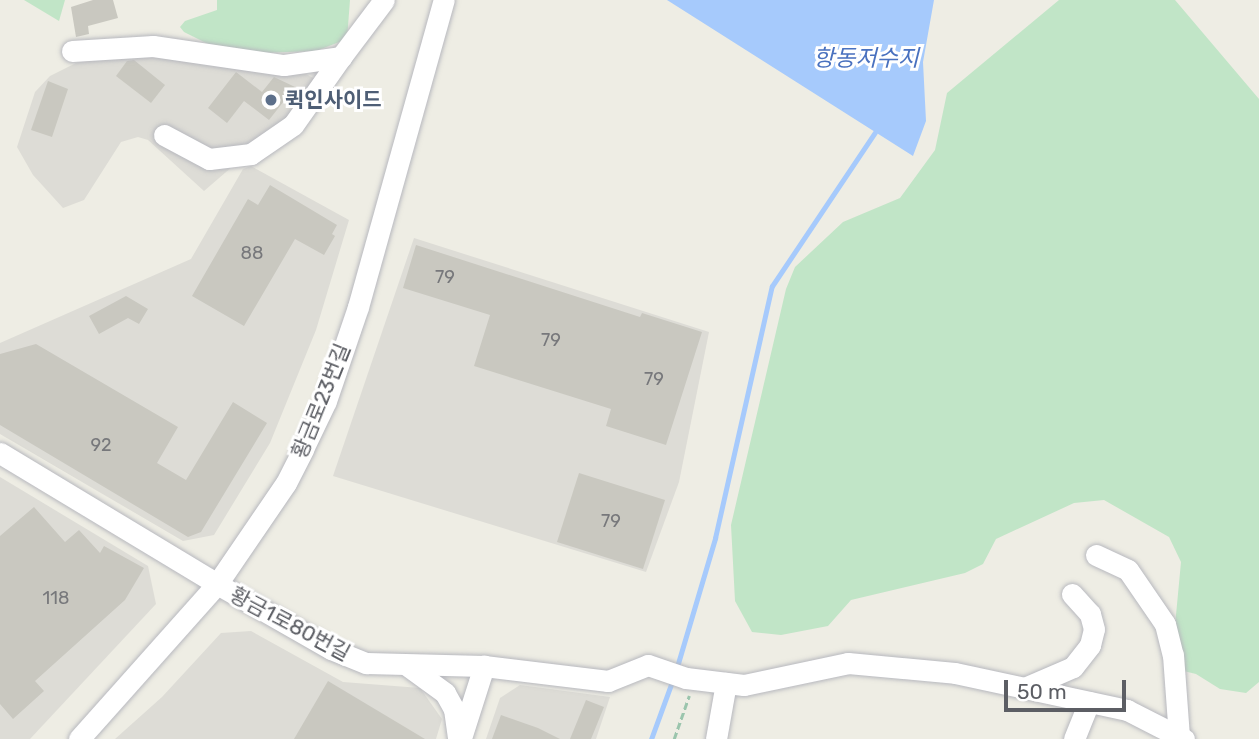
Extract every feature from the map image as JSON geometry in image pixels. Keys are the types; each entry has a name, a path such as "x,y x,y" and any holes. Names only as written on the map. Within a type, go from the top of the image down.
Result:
{"street":[{"path":"164,135 209,159 251,154 293,125 384,0"},
{"name":"황금로23번길","path":"79,739 217,584 286,484 326,401 358,307 444,0"},
{"path":"72,51 153,46 284,65 341,57"},
{"name":"황금1로80번길","path":"0,453 217,584 349,658 406,666 484,666 608,681 654,666 691,679"},
{"path":"1096,555 1128,570 1165,624 1173,655 1182,738"},
{"path":"1025,688 1073,667 1090,646 1094,629 1090,614 1072,594"},
{"path":"691,679 744,685 848,663 955,673 1127,710 1182,738"},
{"path":"406,666 445,693 453,709 459,739"},
{"path":"459,739 484,666"},
{"path":"716,739 726,683"},
{"path":"1074,739 1089,702"}],"path":[{"path":"674,739 691,679"}],"shaded area":[{"path":"127,52 302,72 315,79 282,124 204,191 148,140 138,137 121,142 84,200 63,208 33,175 17,147 35,92 50,76 76,63"},
{"path":"251,166 349,220 316,330 270,443 214,535 183,541 0,434 0,343 191,259 243,169"},
{"path":"414,238 709,332 679,482 646,572 333,476"},
{"path":"0,477 148,566 156,604 30,739 0,739"},
{"path":"251,631 343,682 420,688 442,719 436,739 115,739 162,697 221,633"},
{"path":"520,685 610,697 596,739 486,739 500,698"}],"green space":[{"path":"24,0 65,0 59,21"},
{"path":"217,0 350,0 347,39 316,51 260,53 208,44 184,32 180,27 185,21 217,10"},
{"path":"1059,0 1175,0 1259,99 1259,682 1246,693 1220,689 1196,674 1171,668 1181,562 1169,537 1104,500 1074,503 996,539 983,564 965,573 851,600 828,626 781,635 752,632 735,601 731,525 786,289 795,267 843,222 900,198 935,150 947,93"}],"water":[{"name":"항동저수지","path":"667,0 934,0 923,62 926,121 913,156"}],"building":[{"path":"93,0 113,0 118,18 88,26 89,34 76,37 71,7"},
{"path":"134,60 165,85 151,103 116,76 127,61"},
{"path":"236,72 262,92 274,77 295,87 269,120 244,101 227,123 208,108"},
{"path":"48,81 68,89 52,137 31,130"},
{"path":"270,185 337,225 332,234 335,236 324,255 295,239 244,326 192,296 248,199 258,205"},
{"path":"416,245 640,317 642,313 702,332 666,445 606,426 611,409 474,366 490,315 403,288"},
{"path":"126,296 148,309 139,324 128,318 99,334 89,316"},
{"path":"36,344 178,427 157,463 186,480 233,402 267,423 201,532 188,537 0,425 0,354"},
{"path":"579,473 665,500 643,569 557,542"},
{"path":"34,507 65,542 79,530 100,553 104,546 144,568 125,600 35,681 44,691 13,719 0,704 0,536"},
{"path":"328,681 425,739 294,739"},
{"path":"586,700 604,707 591,739 570,739"},
{"path":"501,715 538,728 560,739 492,739"}],"waterway":[{"path":"676,670 715,538 772,286 875,132"},
{"path":"651,739 673,679"}],"place":[{"name":"퀵인사이드","path":"271,100"}]}
